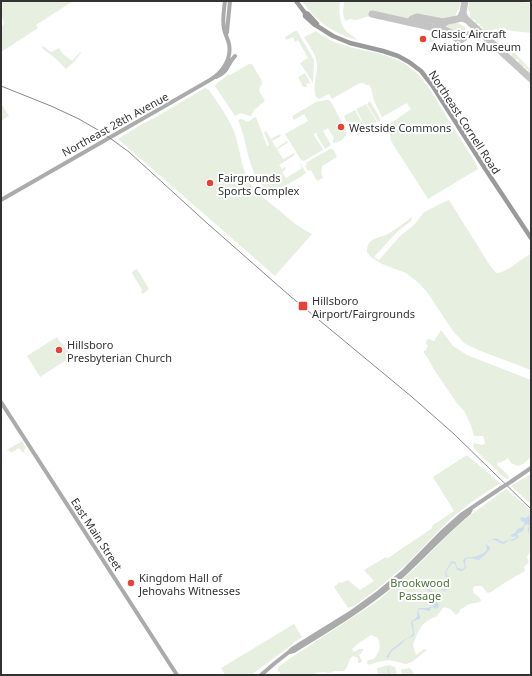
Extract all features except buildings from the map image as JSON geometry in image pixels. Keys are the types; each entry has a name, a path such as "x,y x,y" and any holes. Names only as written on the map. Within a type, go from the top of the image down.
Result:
{"highway":[{"name":"Northeast Cornell Road","path":"296,1 317,26 329,34 343,41 398,56 421,71 432,85 531,238"}],"main road":[{"path":"224,1 223,22 226,34"},
{"path":"226,34 230,1"},
{"name":"Northeast 28th Avenue","path":"1,200 214,78 227,62 229,55 226,34"},
{"path":"214,78 223,74 234,56"},
{"name":"East Main Street","path":"1,402 177,675"},
{"path":"261,675 297,646 352,612 379,592 408,567 467,511 531,468"},
{"path":"518,477 531,471"}],"green space":[{"path":"1,1 73,1 36,25 38,28 1,52 1,27 4,24 1,16"},
{"path":"302,1 340,1 342,25 347,32 357,40 340,34 326,26 313,15"},
{"path":"344,1 461,1 455,16 446,20 419,15 415,15 407,19 376,12 356,20 350,19 345,21 343,13"},
{"path":"469,1 513,1 531,3 531,33 494,29 500,38 493,40 491,38 491,34 489,36 486,31 485,32 482,30 483,28 479,26 480,25 478,23 476,24 476,21 473,19 472,20 470,17 470,12 468,9"},
{"path":"419,18 439,23 434,25 413,21"},
{"path":"454,22 463,25 465,30 457,35 442,26 446,23"},
{"path":"435,30 446,33 433,42 429,42 430,37"},
{"path":"297,31 314,60 313,83 300,63 308,58 298,40 295,42 293,37 286,40 285,37"},
{"path":"316,31 337,43 393,58 412,69 420,76 432,93 478,169 428,199 391,141 387,126 411,109 407,103 382,117 374,101 371,88 369,85 363,83 360,83 332,99 329,94 319,99 316,97 314,89 317,62 304,37"},
{"path":"504,44 506,44 531,70 530,74 528,72 529,70 525,69 526,68 524,66 522,67 517,59 515,60 510,53 508,53 508,51 506,52 504,49"},
{"path":"43,46 51,52 59,48 63,54 72,61 80,52 81,53 66,69 42,48"},
{"path":"249,64 252,64 262,81 259,91 265,101 254,110 251,116 241,113 235,116 215,86 229,74 230,75"},
{"path":"305,73 311,84 306,84 307,87 303,87 298,77"},
{"name":"Fairgrounds Sports Complex","path":"205,88 209,90 231,124 237,140 245,173 251,185 288,218 312,234 275,276 118,139"},
{"path":"326,100 331,102 347,133 341,141 333,143 334,138 328,128 323,131 331,145 325,149 317,136 317,133 314,134 323,150 304,161 301,160 285,134 308,121 304,114 294,120 292,116 316,102"},
{"path":"370,101 380,118 380,121 378,122 367,104"},
{"path":"1,103 9,116 1,121"},
{"path":"366,104 377,122 366,128 356,109"},
{"path":"355,110 365,128 358,135 353,134 344,116"},
{"path":"255,117 267,146 269,145 264,132 266,131 271,139 280,134 281,136 272,141 276,148 287,141 288,143 277,149 283,159 294,153 295,155 279,165 282,169 285,167 286,169 282,172 286,178 302,168 299,162 306,173 273,192 260,183 252,169 238,120 241,119 248,122"},
{"path":"330,149 333,149 337,157 322,166 321,171 323,178 317,181 311,170 308,171 305,165 307,165 307,162"},
{"path":"449,200 496,273 505,271 531,254 531,370 478,350 464,343 453,331 427,292 419,283 406,273 382,264 371,257 367,252 368,245 371,241 386,235 412,217 411,221 397,232 374,257 379,260 400,236 415,224 423,213"},
{"path":"137,269 149,289 143,294 132,273"},
{"path":"441,330 453,346 467,355 531,380 531,457 523,464 518,466 511,463 507,457 507,459 500,463 498,462 497,465 508,475 508,479 502,476 473,446 474,443 483,445 485,443 483,436 474,436 465,412 456,402 424,353 428,346 426,341 430,339 434,341"},
{"path":"57,337 71,357 40,377 27,356"},
{"path":"22,441 26,448 22,453 19,448 11,453 9,450 7,451 7,450"},
{"path":"467,455 500,483 474,500 449,520 407,564 377,589 354,606 348,608 334,587 340,582 341,583 348,580 360,590 374,581 364,570 386,557 388,558 431,529 433,525 454,511 433,477"},
{"path":"531,474 531,504 511,486"},
{"name":"Brookwood Passage","path":"506,489 531,511 531,550 527,557 529,562 524,567 525,571 491,592 487,593 482,586 475,586 473,588 473,592 480,598 481,601 469,604 460,609 459,613 456,615 450,609 444,607 436,617 423,624 413,645 416,655 424,649 427,650 412,662 406,664 389,660 369,665 367,663 368,660 374,659 380,647 378,638 371,635 352,649 354,652 359,649 363,649 359,655 362,661 358,663 358,658 353,656 344,671 334,671 330,673 323,672 313,675 281,675 278,667 380,599 416,567 455,528"},
{"path":"294,624 302,637 293,644 251,675 225,675 221,668"},
{"path":"389,665 395,667 397,675 378,675 377,668"},
{"path":"409,668 415,675 402,675 401,669"}],"water":[{"path":"530,516 531,527 528,533 528,528 530,526 527,524 524,526 523,531 517,534 519,537 513,541 509,540 504,544 495,540 488,542 496,538 503,542 508,540 514,539 516,536 510,536 516,532 517,529 523,527 524,524 520,518"},
{"path":"487,544 490,549 479,560 470,558 466,559 466,568 462,571 457,570 455,564 452,563 446,572 449,580 447,590 441,589 444,589 447,582 445,572 451,562 453,561 456,563 457,568 463,569 465,566 463,561 465,558 477,556 487,550"},
{"path":"428,583 437,585 428,584 427,587 439,598 437,602 439,605 438,608 431,608 430,611 421,609 418,610 419,608 428,608 434,605 434,598 426,589 426,584"},
{"path":"418,610 420,619 412,622 414,636 401,644 388,658 386,657 391,650 411,636 413,633 411,623 416,617"}],"waterway":[{"path":"388,668 388,675"}],"taxiway":[{"path":"461,16 465,1"},
{"path":"463,12 466,19 531,79"},
{"path":"372,14 435,28 446,22"},
{"path":"410,22 412,19 417,17 443,22 462,18 467,20"},
{"path":"438,27 451,33 459,41 468,35"}],"tram line":[{"path":"1,86 79,119 103,133 129,152 290,296 412,397 454,434 531,509"}],"place":[{"name":"Classic Aircraft Aviation Museum","path":"423,39"},
{"name":"Westside Commons","path":"341,127"},
{"name":"Fairgrounds Sports Complex","path":"210,183"},
{"name":"Hillsboro Airport/Fairgrounds","path":"303,306"},
{"name":"Hillsboro Presbyterian Church","path":"59,350"},
{"name":"Kingdom Hall of Jehovahs Witnesses","path":"131,583"}]}
